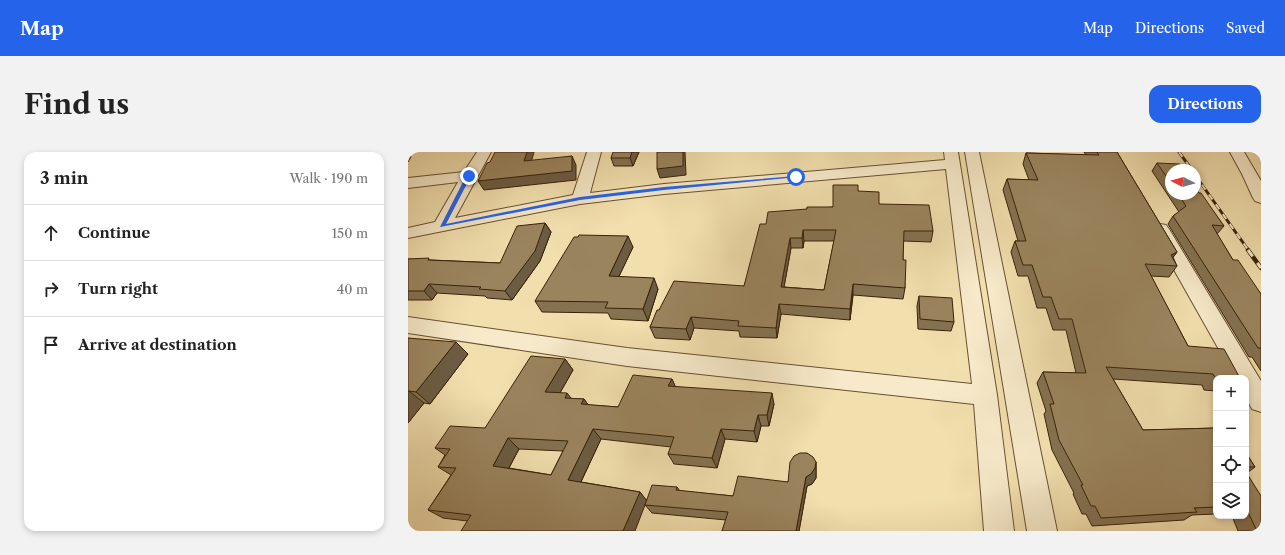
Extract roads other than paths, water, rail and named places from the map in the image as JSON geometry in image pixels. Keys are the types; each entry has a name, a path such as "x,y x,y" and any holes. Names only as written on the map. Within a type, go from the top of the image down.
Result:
{"street":[{"path":"442,226 484,152"},
{"path":"580,199 594,152"},
{"path":"972,152 1042,531"},
{"path":"1237,152 1250,174 1261,198"},
{"path":"408,233 580,199 952,158 985,395 999,531"},
{"path":"408,183 469,176"},
{"path":"1151,213 1261,402"},
{"path":"408,325 627,358 985,395"}],"railway":[{"path":"1179,152 1188,164"},
{"path":"1201,183 1249,251"},
{"path":"1248,250 1261,268"}]}
